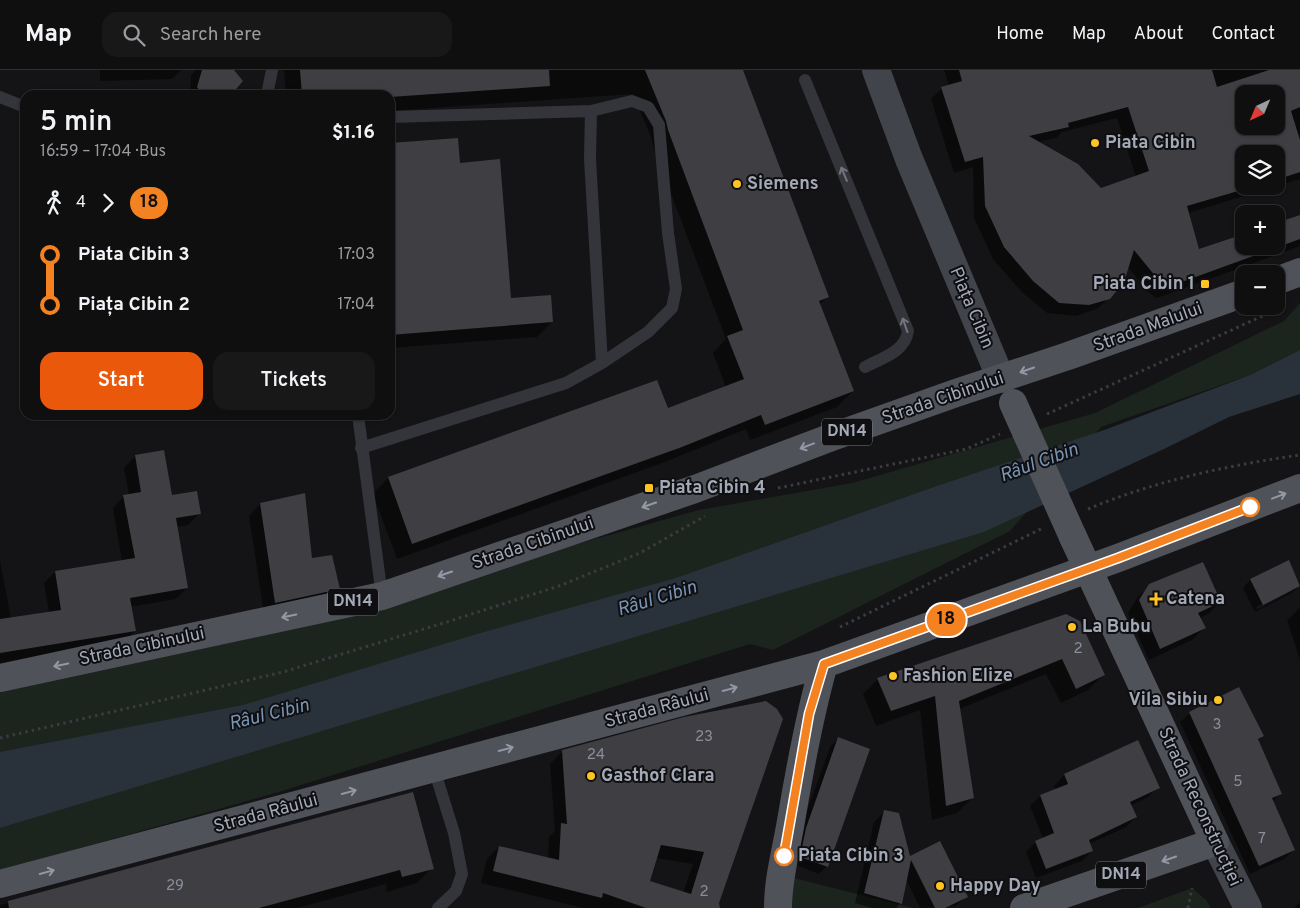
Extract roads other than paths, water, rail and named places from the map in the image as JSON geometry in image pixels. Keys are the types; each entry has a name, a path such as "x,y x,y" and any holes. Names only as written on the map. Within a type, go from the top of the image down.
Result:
{"main road":[{"path":"1285,278 1300,272"},
{"name":"Strada Malului","path":"1052,362 1235,296"},
{"name":"Strada Cibinului","path":"0,678 382,596 695,489 956,393 1007,391 1052,362"},
{"name":"Piața Cibin","path":"1007,391 1061,531 1087,570"},
{"name":"Strada Râului","path":"0,884 824,664 1087,570 1300,488"},
{"name":"Strada Reconstrucției","path":"1087,570 1215,842"},
{"path":"778,908 780,870 787,844 809,714 824,664"},
{"name":"DN14","path":"1024,908 1215,842"},
{"path":"759,908 780,870"}],"street":[{"name":"Piața Cibin","path":"876,70 909,159 1007,391"},
{"name":"Strada Reconstrucției","path":"1215,842 1248,908"}],"lane":[{"path":"268,90 272,70"},
{"path":"805,80 908,331 907,340 898,350 865,367"},
{"path":"0,97 20,105"},
{"path":"362,448 566,383 602,364 648,332 672,308 676,289 668,233 659,125 648,107 632,101 591,111 395,117"},
{"path":"591,111 590,159 602,364"},
{"path":"359,420 382,596"},
{"path":"434,769 450,817 462,874 456,891 438,908"}],"water":[{"name":"Râul Cibin","path":"1300,350 1300,394 1229,417 984,532 0,828 0,752 243,705 477,634 676,578 937,486 1107,429 1250,375"}],"place":[{"name":"Piata Cibin","path":"1095,143"},
{"name":"Siemens","path":"737,184"},
{"name":"Piata Cibin 1","path":"1205,284"},
{"name":"Piata Cibin 4","path":"649,488"},
{"name":"Catena","path":"1156,599"},
{"name":"La Bubu","path":"1072,627"},
{"name":"Fashion Elize","path":"893,676"},
{"name":"Vila Sibiu","path":"1218,700"},
{"name":"Gasthof Clara","path":"591,776"},
{"name":"Piata Cibin 3","path":"784,856"},
{"name":"Happy Day","path":"940,886"}]}
